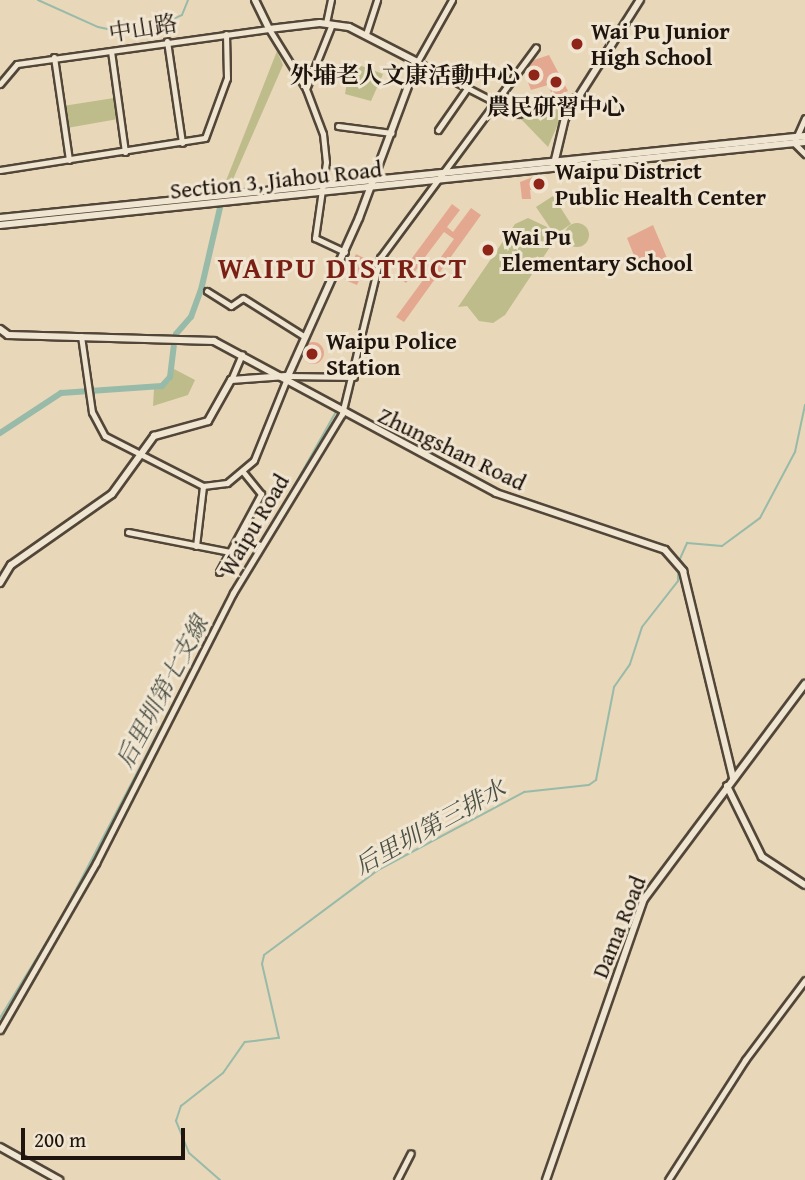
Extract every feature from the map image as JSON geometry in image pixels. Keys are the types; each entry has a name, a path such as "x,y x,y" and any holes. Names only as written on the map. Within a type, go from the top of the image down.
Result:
{"street":[{"path":"255,0 269,29 306,89 323,134 324,190 315,238 345,252"},
{"path":"306,89 329,23 331,0"},
{"path":"366,34 377,0"},
{"path":"81,336 91,402 99,428 141,457 203,486 227,483 243,472 254,460 288,376 345,252 418,62 452,0"},
{"path":"640,0 565,118 554,166 794,140 805,136"},
{"name":"中山路","path":"0,84 17,64 54,57 329,23 366,34 418,62"},
{"path":"0,170 205,138 227,78 226,34"},
{"path":"167,41 182,143"},
{"name":"Waipu Road","path":"0,1030 96,863 233,593 342,414 354,377 380,258 536,47"},
{"path":"111,51 125,152"},
{"path":"54,57 69,160"},
{"path":"418,62 518,114 580,96"},
{"path":"438,130 468,87"},
{"path":"794,140 805,118"},
{"path":"338,126 392,133"},
{"path":"794,140 805,142"},
{"path":"794,140 805,154"},
{"name":"Section 3, Jiahou Road","path":"372,184 433,183 554,166"},
{"name":"Section 3, Jiahou Road","path":"0,226 324,190 440,174 554,166"},
{"name":"Section 3, Jiahou Road","path":"0,218 324,190"},
{"path":"207,291 231,306 243,298 306,337"},
{"name":"Zhungshan Road","path":"0,329 8,335 193,337 242,353 288,376 342,414 496,494 653,545 680,561 733,778"},
{"path":"0,583 11,565 112,494 154,436 208,421 231,380 242,353"},
{"path":"231,380 288,376 354,377"},
{"path":"219,572 261,494 243,472"},
{"path":"197,547 203,486"},
{"path":"128,532 230,552"},
{"name":"Dama Road","path":"546,1180 644,899 805,684"},
{"path":"727,786 762,857 805,885"},
{"path":"668,1180 745,1060 805,980"},
{"path":"0,1146 59,1180"},
{"path":"397,1180 411,1153"}],"shaded area":[{"path":"277,51 283,65 227,193 222,191"},
{"path":"359,65 383,74 371,101 345,94 349,71"},
{"path":"114,98 118,119 67,128 63,106"},
{"path":"559,104 564,110 548,147 521,119"},
{"path":"553,196 571,224 555,235 536,207"},
{"path":"528,218 547,227 550,247 505,315 493,323 479,321 467,306 458,307 515,224"},
{"path":"577,223 585,227 589,235 585,243 577,247 569,243 565,235 569,227"},
{"path":"174,369 195,380 188,395 153,406 154,389 170,382"}],"building":[{"path":"549,55 568,91 553,97 548,85 531,90 524,72 534,60"},
{"path":"533,177 545,178 545,189 530,190 531,199 522,199 520,182"},
{"path":"452,204 460,210 447,227 453,232 471,208 481,215 404,322 396,317 429,272 420,265 406,283 398,277","holes":["444,232 454,239 433,268 422,261"]},
{"path":"653,225 667,258 639,268 627,238"},
{"path":"356,254 368,260 357,285 345,280"},
{"path":"313,342 321,345 324,353 321,361 313,364 305,361 302,353 305,345"}],"waterway":[{"path":"38,0 98,27 137,35 182,15 188,0"},
{"path":"176,334 191,317 201,290 222,199"},
{"path":"0,433 61,393 162,386 170,377 174,346"},
{"name":"后里圳第三排水","path":"679,561 687,543 722,546 760,518 795,452 805,405"},
{"name":"后里圳第七支線","path":"280,511 337,410"},
{"name":"后里圳第三排水","path":"220,1180 189,1153 176,1121 181,1106 223,1073 245,1042 279,1038 262,964 264,955 378,870 524,792 589,785 596,780 614,687 630,664 642,627 678,581 678,570"},
{"name":"后里圳第七支線","path":"0,1018 60,920 196,660"}],"place":[{"name":"Wai Pu Junior High School","path":"577,44"},
{"name":"外埔老人文康活動中心","path":"534,75"},
{"name":"農民研習中心","path":"556,82"},
{"name":"Waipu District Public Health Center","path":"539,184"},
{"name":"Wai Pu Elementary School","path":"488,250"},
{"name":"Waipu Police Station","path":"312,354"}],"district":[{"name":"WAIPU DISTRICT","path":"343,267"}]}
